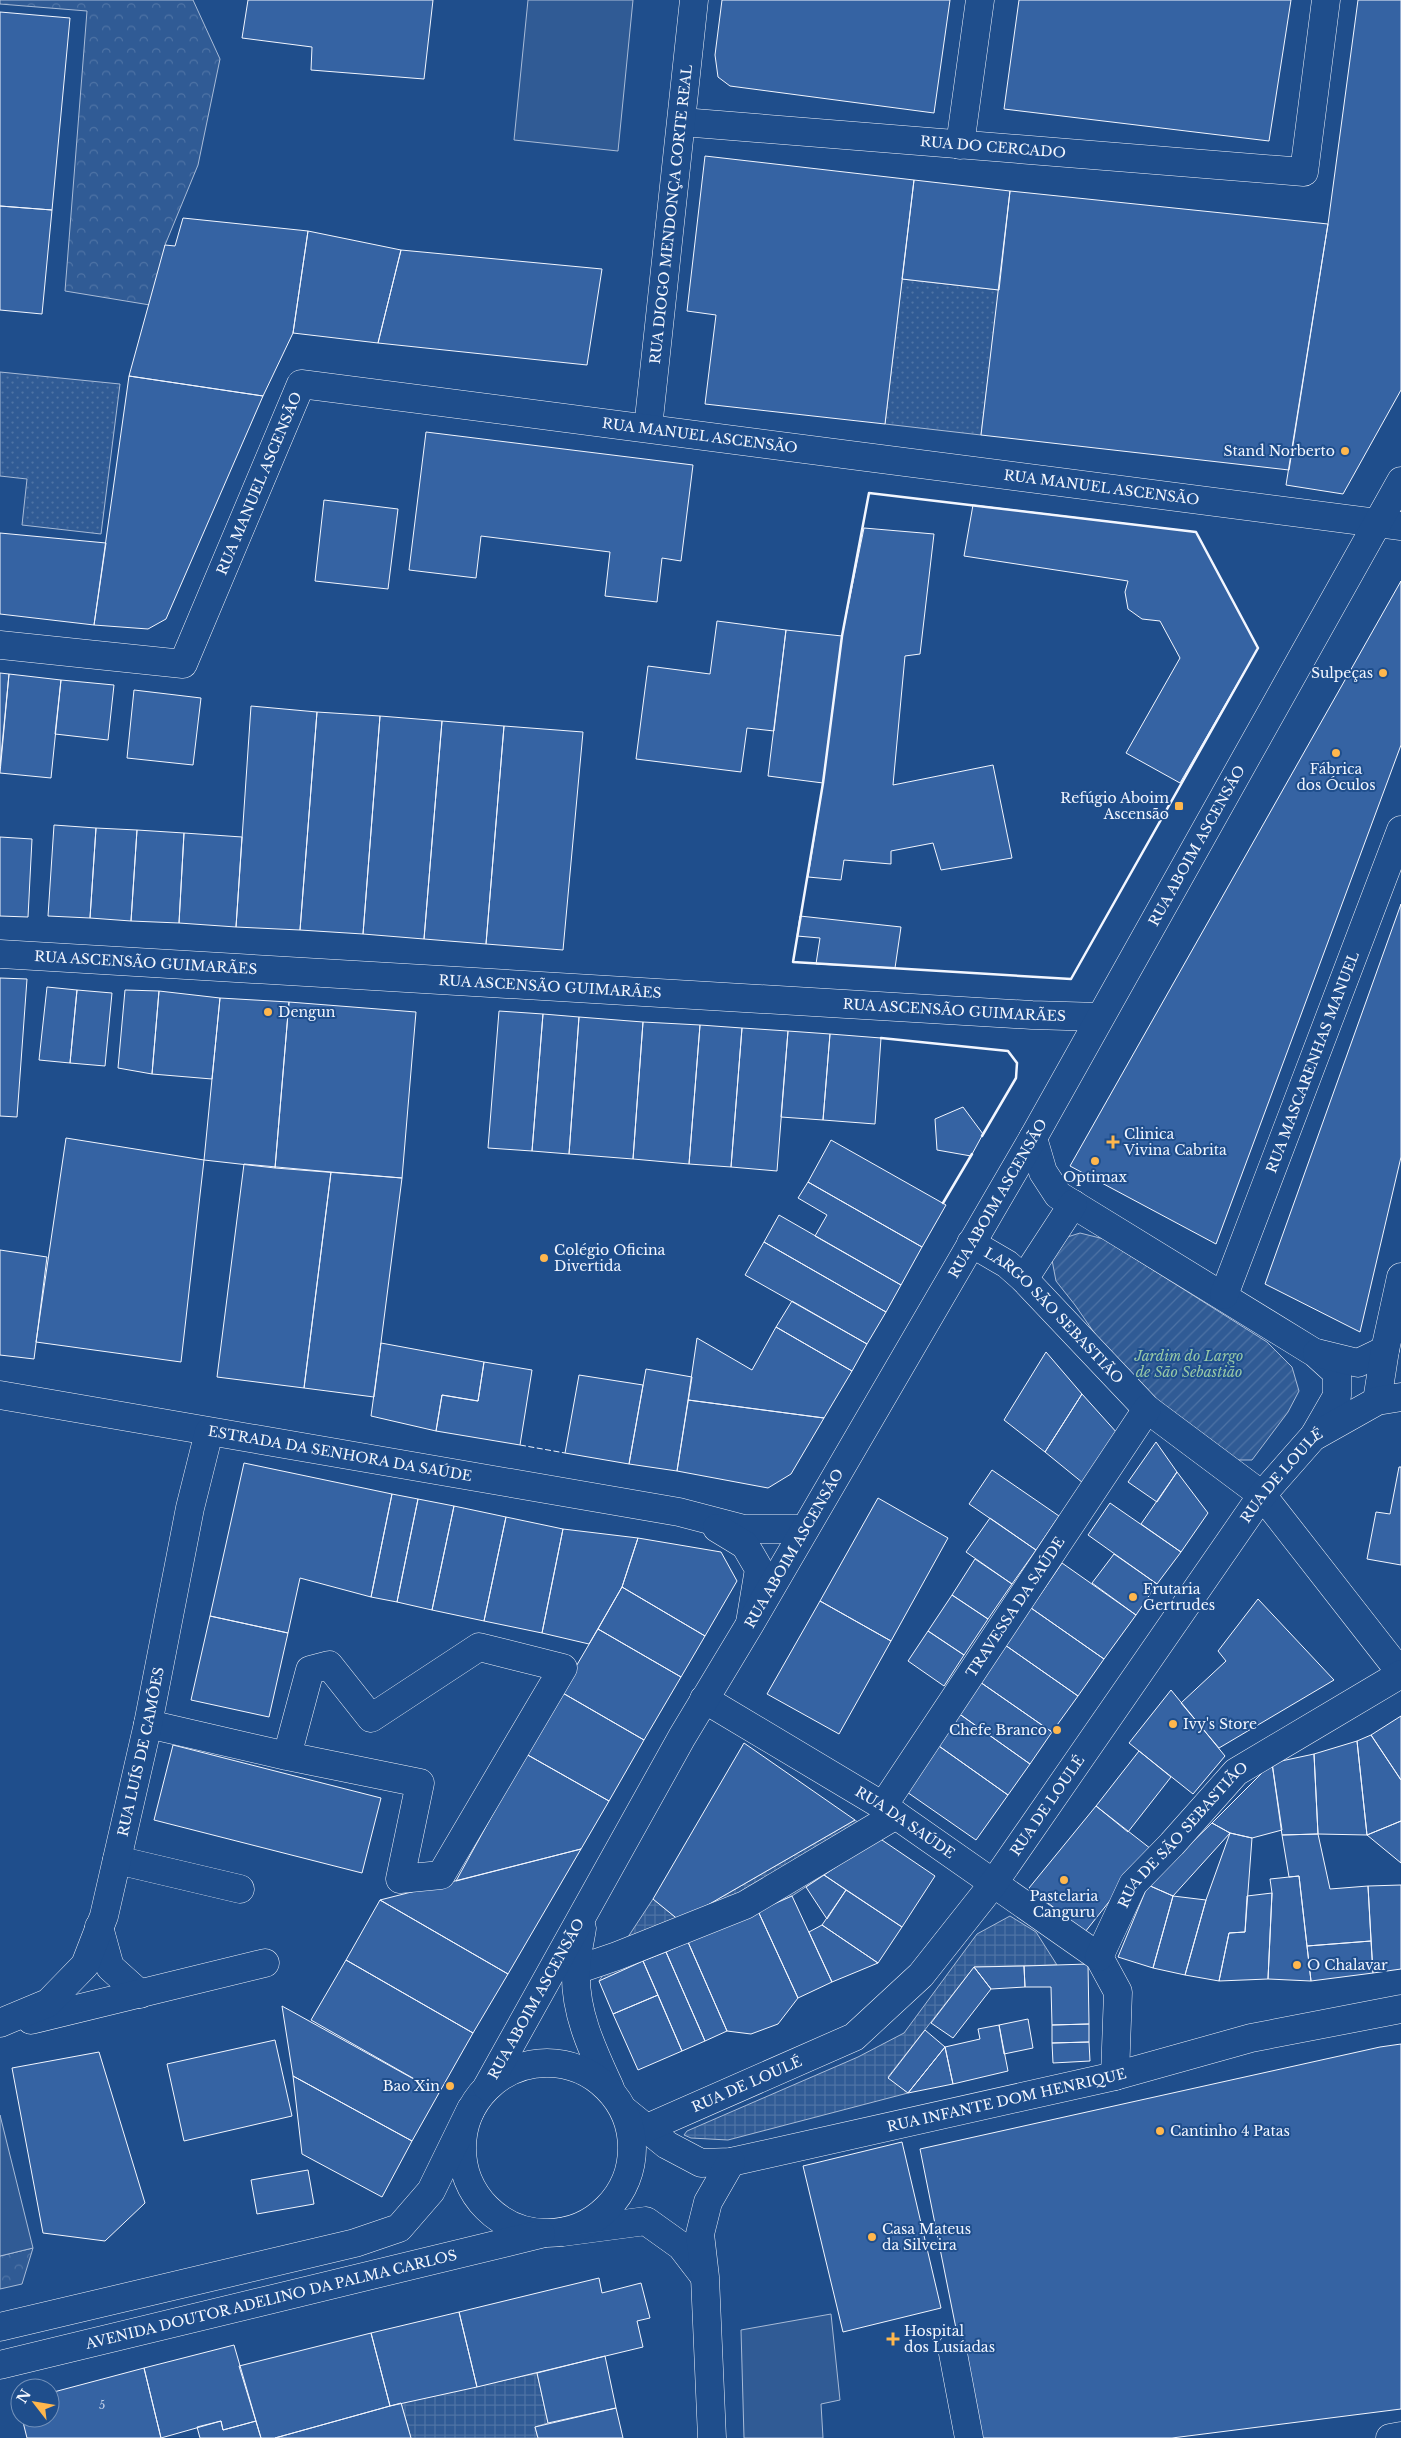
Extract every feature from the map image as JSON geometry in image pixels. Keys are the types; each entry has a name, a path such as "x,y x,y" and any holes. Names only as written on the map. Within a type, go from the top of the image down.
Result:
{"street":[{"name":"RUA DIOGO MENDONÇA CORTE REAL","path":"648,428 694,0"},
{"path":"960,145 980,0"},
{"name":"RUA DO CERCADO","path":"682,122 1304,172 1326,0"},
{"name":"RUA MANUEL ASCENSÃO","path":"0,645 183,664 301,384 1389,524"},
{"name":"RUA ABOIM ASCENSÃO","path":"487,2087 704,1699 750,1624 1033,1138 1100,1017 1389,524 1401,481"},
{"name":"RUA MASCARENHAS MANUEL","path":"1224,1295 1401,830"},
{"name":"RUA ASCENSÃO GUIMARÃES","path":"0,954 1032,1015 1100,1017"},
{"path":"1033,1138 1043,1172 1058,1195 1224,1295 1315,1353 1337,1373 1338,1396 1313,1437"},
{"path":"1024,1279 1073,1204"},
{"name":"LARGO SÃO SEBASTIÃO","path":"971,1243 1008,1264 1147,1408 1262,1495 1401,1673"},
{"path":"1389,1399 1385,1350 1401,1277"},
{"path":"1315,1353 1358,1363 1385,1350"},
{"name":"ESTRADA DA SENHORA DA SAÚDE","path":"0,1395 679,1512"},
{"name":"RUA DE LOULÉ","path":"647,2128 854,2038 921,1975 993,1884 1262,1495 1313,1437 1389,1399"},
{"name":"TRAVESSA DA SAÚDE","path":"890,1811 1147,1408"},
{"name":"RUA LUÍS DE CAMÕES","path":"0,2022 48,2003 85,1965 99,1927 117,1860 148,1724 190,1508 209,1432"},
{"path":"679,1512 744,1529 804,1529"},
{"path":"679,1512 712,1525 745,1545 759,1569 750,1624"},
{"path":"148,1724 287,1756 420,1782 400,1879 441,1875 564,1668 479,1647 370,1718 329,1665 310,1670 287,1756"},
{"name":"RUA DE SÃO SEBASTIÃO","path":"1099,1957 1133,1884 1172,1844 1236,1772 1401,1673"},
{"name":"RUA DA SAÚDE","path":"704,1699 890,1811 1099,1957"},
{"path":"576,1970 617,1956 744,1905 890,1811"},
{"path":"117,1860 240,1889"},
{"name":"RUA ABOIM ASCENSÃO","path":"585,1910 576,1970 578,2005 592,2049 618,2100"},
{"path":"99,1927 110,1967 140,1994"},
{"path":"1099,1957 1118,1992 1115,2076"},
{"path":"0,2028 265,1963"},
{"name":"RUA INFANTE DOM HENRIQUE","path":"618,2100 667,2144 701,2163 731,2162 1115,2076 1251,2038 1401,2009"},
{"path":"0,2327 355,2243 399,2228 431,2191 471,2109 487,2087 516,2068 549,2062 583,2070 618,2100 633,2136 632,2162 624,2187 608,2208 588,2224 552,2233"},
{"path":"471,2109 463,2136 463,2164 472,2190 490,2212 513,2227 552,2233 646,2221 681,2246 705,2277"},
{"path":"712,2438 705,2277 700,2234 708,2202 731,2162"},
{"name":"AVENIDA DOUTOR ADELINO DA PALMA CARLOS","path":"0,2365 552,2233"},
{"path":"952,2348 969,2438"},
{"path":"1390,2438 1401,2436"}],"green space":[{"path":"0,0 193,0 220,59 198,165 165,245 156,306 65,291 87,11 0,4"},
{"path":"902,279 999,290 981,435 885,424"},
{"path":"0,372 120,384 101,534 22,525 27,479 0,476"},
{"name":"Jardim do Largo de São Sebastião","path":"1080,1233 1104,1239 1267,1342 1292,1367 1299,1391 1288,1412 1252,1460 1229,1460 1147,1409 1075,1305 1056,1281 1052,1260 1061,1239"},
{"path":"33,2248 22,2284 0,2289 0,2256"}],"shaded area":[{"path":"528,0 633,0 618,151 514,140"},
{"path":"855,1820 879,1838 792,1896 599,1981 653,1899 680,1921"},
{"path":"1010,1916 1036,1932 1057,1965 974,1967 888,2077 908,2093 728,2140 691,2138 684,2135 687,2131 858,2057 904,2033 977,1934"},
{"path":"0,2115 33,2248 0,2256"},
{"path":"831,2314 840,2400 821,2404 823,2438 744,2438 741,2330"},
{"path":"537,2373 548,2423 535,2427 538,2438 411,2438 401,2403"}],"building":[{"path":"248,0 433,0 424,79 311,70 312,47 242,38"},
{"path":"722,0 950,0 934,113 730,86 718,77 715,55"},
{"path":"1019,0 1291,0 1269,141 1004,109"},
{"path":"1358,0 1401,0 1401,390 1343,494 1286,485 1328,224"},
{"path":"0,12 70,18 52,210 0,206"},
{"path":"705,156 914,180 885,424 705,404 716,315 687,311"},
{"path":"914,180 1010,191 999,290 902,279"},
{"path":"1010,191 1328,224 1289,470 981,435"},
{"path":"0,206 52,210 42,314 0,310"},
{"path":"183,218 308,231 293,333 263,396 129,376 165,245 175,246"},
{"path":"308,231 401,250 378,343 293,333"},
{"path":"401,250 602,269 587,365 378,343"},
{"path":"129,376 263,396 166,619 148,629 94,625"},
{"path":"426,432 693,465 681,561 662,558 657,602 605,596 610,552 481,536 476,578 409,570"},
{"path":"324,500 398,509 388,589 315,581"},
{"path":"973,505 1196,532 1258,648 1180,783 1126,753 1180,658 1160,621 1142,619 1128,609 1125,592 1128,581 964,556"},
{"path":"864,528 934,534 920,654 905,656 893,785 993,765 1012,858 941,870 933,843 891,851 891,864 844,860 841,880 808,877 823,783 842,636"},
{"path":"0,533 106,543 94,625 0,614"},
{"path":"1401,581 1401,745 1216,1244 1070,1166"},
{"path":"717,621 786,630 774,731 747,728 741,772 636,759 648,666 710,674"},
{"path":"786,630 842,636 823,783 768,776"},
{"path":"0,673 9,674 0,766"},
{"path":"9,674 61,680 51,778 0,773"},
{"path":"61,680 114,685 108,740 55,734"},
{"path":"134,690 201,698 193,765 127,758"},
{"path":"251,706 317,712 300,930 236,927"},
{"path":"317,712 380,716 363,934 300,930"},
{"path":"380,716 442,721 424,939 363,934"},
{"path":"442,721 504,726 486,944 424,939"},
{"path":"504,726 583,732 563,950 486,944"},
{"path":"54,825 96,828 90,918 48,916"},
{"path":"96,828 137,830 131,921 90,918"},
{"path":"137,830 184,833 179,923 131,921"},
{"path":"184,833 242,837 236,927 179,923"},
{"path":"0,837 32,839 28,917 0,916"},
{"path":"1401,904 1401,1157 1360,1332 1265,1284"},
{"path":"800,916 901,927 895,968 816,964 820,938 797,936"},
{"path":"0,978 27,979 17,1117 0,1116"},
{"path":"47,987 77,990 70,1063 39,1060"},
{"path":"77,990 112,993 105,1066 70,1063"},
{"path":"125,990 159,991 152,1074 118,1068"},
{"path":"159,991 220,998 212,1079 152,1074"},
{"path":"220,998 289,1002 275,1168 204,1160"},
{"path":"289,1002 416,1012 402,1178 275,1168"},
{"path":"499,1011 543,1014 532,1151 488,1148"},
{"path":"543,1014 579,1017 569,1154 532,1151"},
{"path":"579,1017 643,1022 633,1159 569,1154"},
{"path":"643,1022 700,1025 689,1164 633,1159"},
{"path":"700,1025 742,1028 731,1167 689,1164"},
{"path":"742,1028 788,1031 777,1171 731,1167"},
{"path":"788,1031 830,1034 823,1120 781,1117"},
{"path":"830,1034 881,1038 875,1124 823,1120"},
{"path":"963,1107 983,1134 971,1156 937,1150 935,1119"},
{"path":"66,1138 204,1160 181,1362 36,1342"},
{"path":"831,1140 946,1205 922,1247 808,1182"},
{"path":"244,1164 331,1172 304,1388 217,1377"},
{"path":"331,1172 402,1178 374,1397 304,1388"},
{"path":"808,1182 922,1247 901,1285 815,1236 827,1215 798,1198"},
{"path":"779,1215 901,1285 886,1312 764,1242"},
{"path":"764,1242 886,1312 867,1344 745,1275"},
{"path":"0,1250 47,1257 34,1359 0,1355"},
{"path":"792,1301 867,1344 852,1371 776,1327"},
{"path":"776,1327 852,1371 824,1418 688,1400 697,1338 752,1370"},
{"path":"381,1343 484,1362 478,1401 442,1395 436,1431 371,1416"},
{"path":"1046,1352 1082,1394 1045,1452 1004,1420"},
{"path":"484,1362 532,1370 520,1445 436,1431 442,1395 478,1401"},
{"path":"646,1369 692,1377 677,1471 629,1464"},
{"path":"579,1375 643,1385 629,1464 565,1453"},
{"path":"1082,1394 1118,1434 1083,1483 1045,1452"},
{"path":"688,1400 824,1418 791,1474 768,1488 677,1471"},
{"path":"1156,1442 1177,1472 1157,1502 1128,1482"},
{"path":"244,1463 392,1494 371,1597 300,1578 288,1633 210,1616"},
{"path":"1399,1467 1401,1467 1401,1565 1367,1559 1376,1512 1390,1514"},
{"path":"992,1470 1059,1516 1036,1550 969,1504"},
{"path":"1177,1472 1208,1513 1181,1552 1141,1524"},
{"path":"392,1494 418,1499 397,1602 371,1597"},
{"path":"878,1498 948,1538 891,1641 820,1601"},
{"path":"418,1499 454,1506 432,1610 397,1602"},
{"path":"1110,1503 1181,1552 1157,1584 1088,1535"},
{"path":"454,1506 506,1517 484,1621 432,1610"},
{"path":"506,1517 563,1529 542,1633 484,1621"},
{"path":"990,1518 1036,1550 1012,1584 966,1552"},
{"path":"563,1529 638,1538 622,1587 589,1644 542,1633"},
{"path":"638,1538 721,1552 737,1581 705,1636 622,1587"},
{"path":"1114,1554 1157,1584 1136,1615 1092,1583"},
{"path":"975,1559 1012,1584 988,1619 952,1595"},
{"path":"1062,1563 1136,1615 1104,1659 1031,1608"},
{"path":"622,1587 705,1636 681,1677 598,1629"},
{"path":"952,1595 988,1619 964,1655 928,1631"},
{"path":"1258,1599 1334,1680 1219,1748 1181,1703 1226,1661 1218,1651"},
{"path":"820,1601 891,1641 839,1734 767,1694"},
{"path":"1031,1608 1104,1659 1078,1696 1005,1645"},
{"path":"210,1616 288,1633 269,1717 191,1700"},
{"path":"598,1629 681,1677 644,1740 561,1692"},
{"path":"928,1631 964,1655 944,1686 908,1661"},
{"path":"1005,1645 1078,1696 1052,1732 980,1682"},
{"path":"980,1682 1052,1732 1030,1764 958,1713"},
{"path":"1171,1690 1225,1756 1193,1794 1129,1743"},
{"path":"561,1692 644,1740 609,1801 526,1754"},
{"path":"958,1713 1030,1764 1008,1795 936,1744"},
{"path":"1401,1716 1401,1780 1371,1735"},
{"path":"1371,1735 1401,1780 1401,1821 1367,1835 1357,1741"},
{"path":"1357,1741 1367,1835 1318,1834 1314,1754"},
{"path":"744,1743 855,1820 680,1921 653,1899"},
{"path":"936,1744 1008,1795 976,1840 904,1790"},
{"path":"173,1745 381,1798 362,1873 154,1820"},
{"path":"1139,1751 1171,1777 1128,1832 1096,1806"},
{"path":"526,1754 609,1801 581,1849 456,1881"},
{"path":"1314,1754 1318,1834 1282,1835 1272,1763"},
{"path":"1272,1763 1282,1830 1252,1838 1230,1833 1212,1823"},
{"path":"1096,1806 1151,1849 1085,1932 1029,1888"},
{"path":"1401,1821 1401,1863 1367,1835"},
{"path":"1212,1823 1230,1833 1173,1896 1148,1885"},
{"path":"1230,1833 1252,1838 1245,1932 1229,1933 1219,1981 1185,1975 1206,1900"},
{"path":"1318,1834 1330,1889 1368,1886 1371,1941 1307,1946 1299,1876 1289,1877 1282,1835"},
{"path":"879,1838 935,1876 902,1927 824,1875"},
{"path":"581,1849 508,1974 380,1900"},
{"path":"824,1875 846,1890 827,1919 806,1887"},
{"path":"1299,1876 1311,1981 1268,1979 1272,1893 1270,1879"},
{"path":"1148,1885 1173,1896 1153,1968 1118,1957"},
{"path":"1401,1885 1401,1969 1373,1973 1368,1886"},
{"path":"846,1890 902,1927 878,1963 822,1925"},
{"path":"1272,1893 1268,1979 1219,1981 1229,1933 1245,1932 1247,1896"},
{"path":"792,1896 832,1982 798,1998 758,1911"},
{"path":"1173,1896 1206,1900 1185,1975 1153,1968"},
{"path":"380,1900 508,1974 473,2033 346,1960"},
{"path":"758,1911 798,1998 778,2024 751,2034 727,2031 688,1942"},
{"path":"822,1925 878,1963 832,1982 809,1932"},
{"path":"1371,1941 1373,1973 1311,1981 1307,1946"},
{"path":"688,1942 727,2031 705,2041 666,1952"},
{"path":"666,1952 705,2041 682,2051 643,1961"},
{"path":"346,1960 473,2033 439,2093 311,2020"},
{"path":"643,1961 658,1995 613,2014 599,1981"},
{"path":"1088,1964 1089,2024 1052,2025 1051,1987 1025,1987 1024,1966"},
{"path":"1024,1966 1025,1987 991,1989 974,1967"},
{"path":"974,1967 991,1989 953,2038 931,2023"},
{"path":"658,1995 682,2051 638,2070 613,2014"},
{"path":"282,2006 439,2093 412,2141 293,2076"},
{"path":"1028,2019 1033,2048 1004,2054 999,2025"},
{"path":"1089,2024 1089,2042 1052,2043 1052,2025"},
{"path":"999,2025 1008,2071 953,2084 945,2047 980,2039 978,2029"},
{"path":"925,2030 945,2047 908,2093 888,2078"},
{"path":"275,2040 292,2116 184,2141 167,2064"},
{"path":"1089,2042 1090,2061 1053,2063 1052,2043"},
{"path":"1401,2044 1401,2409 1172,2438 978,2438 920,2149 1380,2047"},
{"path":"945,2047 953,2084 908,2093"},
{"path":"99,2052 145,2203 105,2241 43,2233 12,2068"},
{"path":"293,2076 412,2141 382,2197 302,2154"},
{"name":"Casa Mateus da Silveira","path":"902,2142 941,2308 843,2332 803,2166"},
{"path":"308,2170 314,2204 257,2214 251,2180"},
{"path":"599,2278 602,2293 641,2283 650,2318 637,2321 643,2347 477,2387 459,2312"},
{"path":"459,2312 477,2387 390,2406 371,2333"},
{"path":"371,2333 390,2406 275,2438 261,2438 239,2366"},
{"path":"234,2345 256,2421 223,2430 221,2421 161,2438 144,2368"},
{"path":"605,2356 616,2408 548,2423 537,2373"},
{"path":"144,2368 161,2438 27,2438 24,2428 60,2428 60,2390"},
{"path":"401,2403 411,2438 275,2438 390,2406"},
{"path":"616,2408 623,2438 538,2438 535,2427"},
{"path":"221,2421 223,2430 256,2421 261,2438 200,2438 197,2427"}],"fence":[{"path":"520,1445 565,1453"}],"wall":[{"path":"869,493 1196,532 1258,648 1071,979 793,962 823,783 842,636 869,493"},
{"path":"881,1038 1008,1051 1017,1063 1016,1078 982,1136"},
{"path":"943,1203 972,1154"}],"place":[{"name":"Stand Norberto","path":"1345,451"},
{"name":"Sulpeças","path":"1383,673"},
{"name":"Fábrica dos Óculos","path":"1336,753"},
{"name":"Refúgio Aboim Ascensão","path":"1179,806"},
{"name":"Dengun","path":"268,1012"},
{"name":"Clinica Vivina Cabrita","path":"1113,1142"},
{"name":"Optimax","path":"1095,1161"},
{"name":"Colégio Oficina Divertida","path":"544,1258"},
{"name":"Frutaria Gertrudes","path":"1133,1597"},
{"name":"Ivy's Store","path":"1173,1724"},
{"name":"Chefe Branco","path":"1057,1730"},
{"name":"Pastelaria Canguru","path":"1064,1880"},
{"name":"O Chalavar","path":"1297,1965"},
{"name":"Bao Xin","path":"450,2086"},
{"name":"Cantinho 4 Patas","path":"1160,2131"},
{"name":"Casa Mateus da Silveira","path":"872,2237"},
{"name":"Hospital dos Lusíadas","path":"893,2339"}]}
